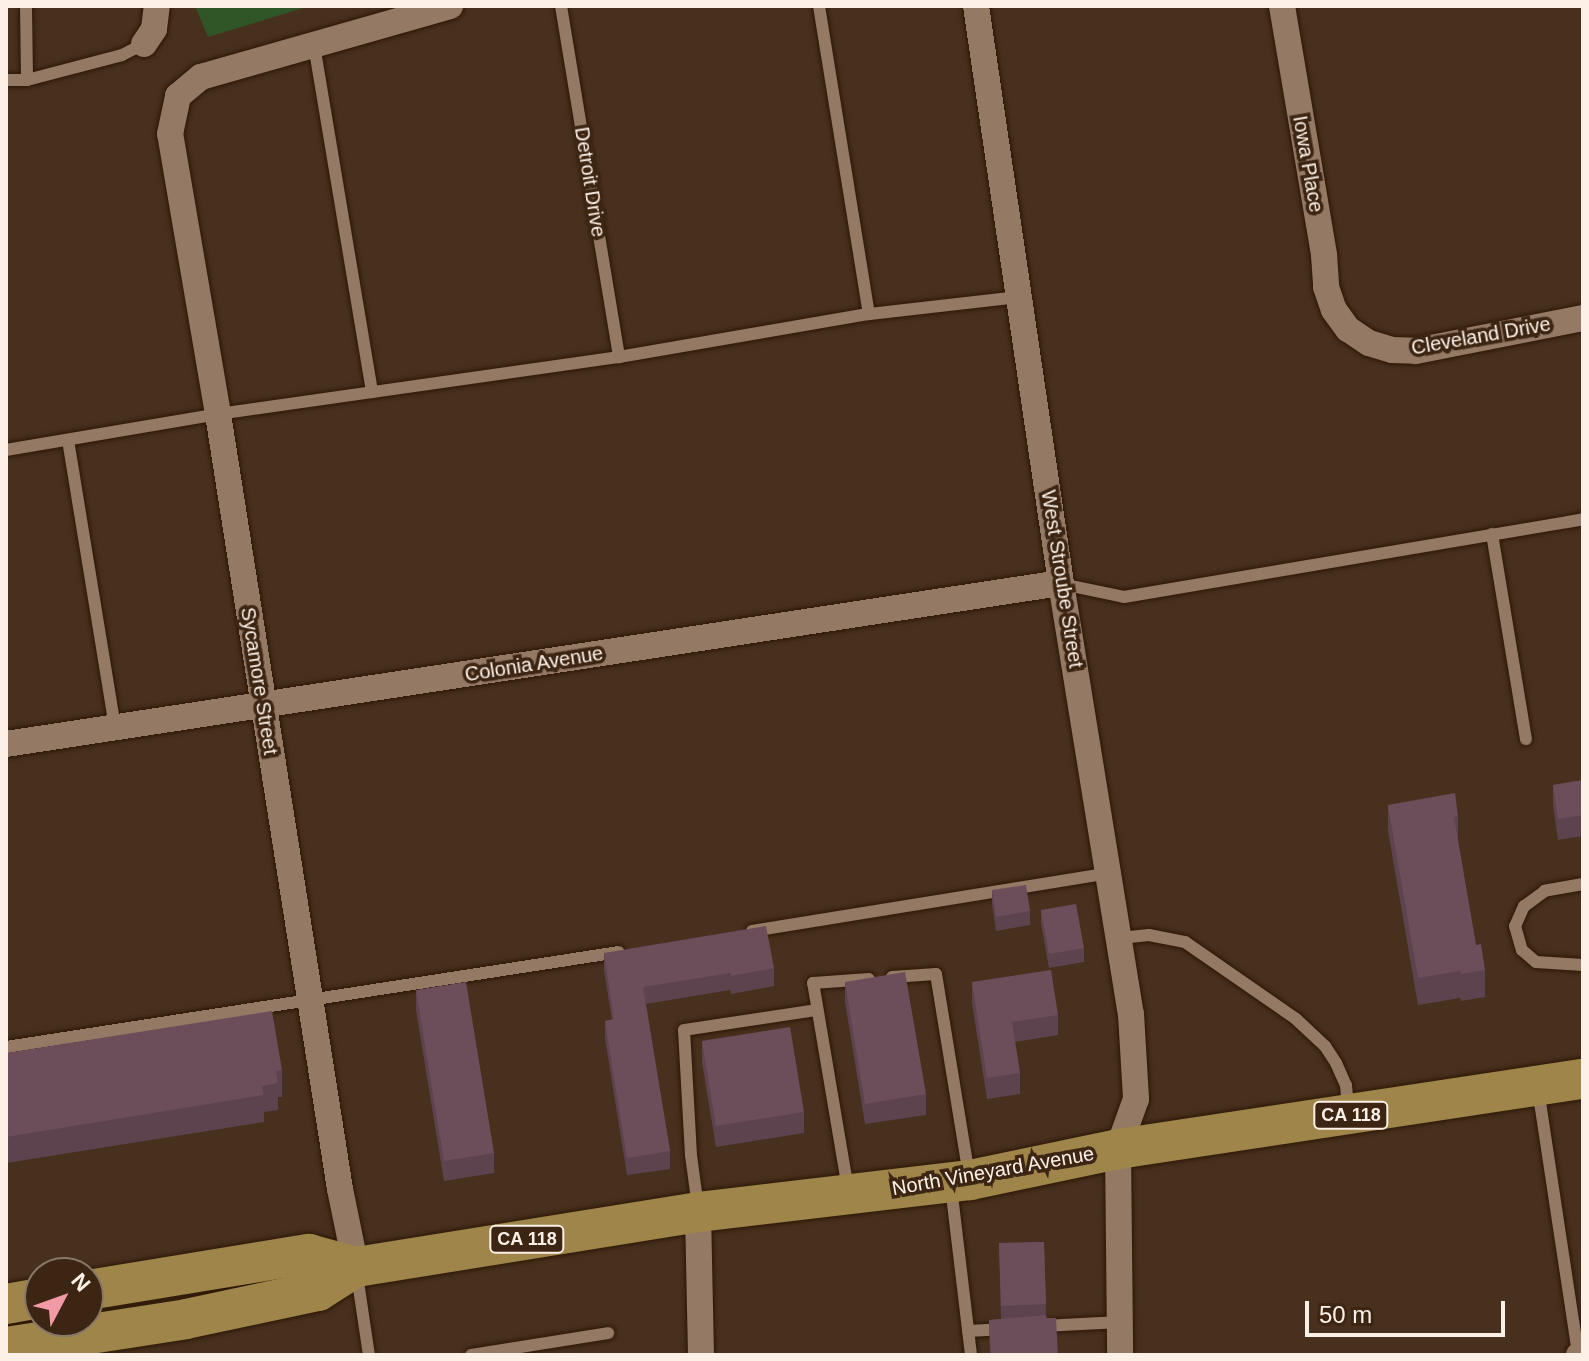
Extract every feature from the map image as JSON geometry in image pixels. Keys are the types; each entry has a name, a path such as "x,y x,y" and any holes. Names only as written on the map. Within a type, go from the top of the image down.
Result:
{"main road":[{"name":"North Vineyard Avenue","path":"6,1347 186,1319 318,1291 356,1267 698,1212 960,1181 1118,1149 1583,1079"},
{"name":"North Vineyard Avenue","path":"104,1287 309,1254 356,1267"}],"street":[{"path":"144,44 154,29 157,6"},
{"path":"314,45 450,6"},
{"name":"West Stroube Street","path":"976,6 1061,583 1131,1014 1136,1099 1118,1149"},
{"name":"Iowa Place","path":"1282,6 1324,255 1326,287 1341,319"},
{"name":"Sycamore Street","path":"314,45 201,77 178,96 170,134 218,414 310,1002 356,1267"},
{"name":"Cleveland Drive","path":"1341,319 1369,343 1392,350 1416,351 1583,318"},
{"name":"Colonia Avenue","path":"6,744 1061,583"},
{"path":"1118,1149 1120,1355"},
{"path":"698,1212 701,1355"}],"lane":[{"path":"26,6 27,80"},
{"name":"Detroit Drive","path":"561,6 619,357"},
{"path":"819,6 869,314"},
{"path":"6,80 27,80 122,55 144,44"},
{"path":"314,45 372,392"},
{"path":"6,450 218,414 619,357 869,314 1020,297"},
{"path":"68,440 115,726"},
{"path":"1061,583 1124,597 1583,519"},
{"path":"1492,534 1526,739"},
{"path":"733,934 1110,873"},
{"path":"1583,884 1545,891 1524,906 1515,926 1522,950 1536,962 1583,965"},
{"path":"1120,938 1149,935 1185,942 1296,1019 1325,1046 1336,1063 1346,1085 1348,1115"},
{"path":"6,1047 639,949"},
{"path":"849,1194 813,983 936,974 960,1181 971,1355"},
{"path":"698,1212 691,1155 684,1030 817,1010"},
{"path":"1538,1086 1580,1355"},
{"path":"356,1267 369,1355"},
{"path":"1029,1327 1120,1322"},
{"path":"968,1331 1014,1328"},
{"path":"471,1355 608,1333"}],"green space":[{"path":"195,6 310,6 208,37"}],"building":[{"path":"1583,780 1583,815 1558,819 1553,785"},
{"path":"1455,793 1458,816 1454,817 1476,945 1481,944 1485,970 1418,978 1388,805"},
{"path":"1026,885 1030,911 996,917 992,890"},
{"path":"1076,904 1084,948 1049,954 1041,910"},
{"path":"766,926 774,968 643,987 670,1151 627,1158 605,1021 614,1019 604,953"},
{"path":"1051,970 1058,1015 1012,1022 1020,1073 987,1078 972,982"},
{"path":"905,972 926,1094 865,1104 845,982"},
{"path":"466,982 494,1153 444,1161 416,990"},
{"path":"272,1011 282,1070 276,1071 278,1083 262,1086 264,1095 6,1137 6,1053"},
{"path":"790,1027 804,1112 716,1126 702,1041"},
{"path":"1044,1242 1046,1304 1001,1306 999,1243"},
{"path":"1046,1315 1046,1318 1056,1318 1058,1355 991,1355 989,1320"}]}
